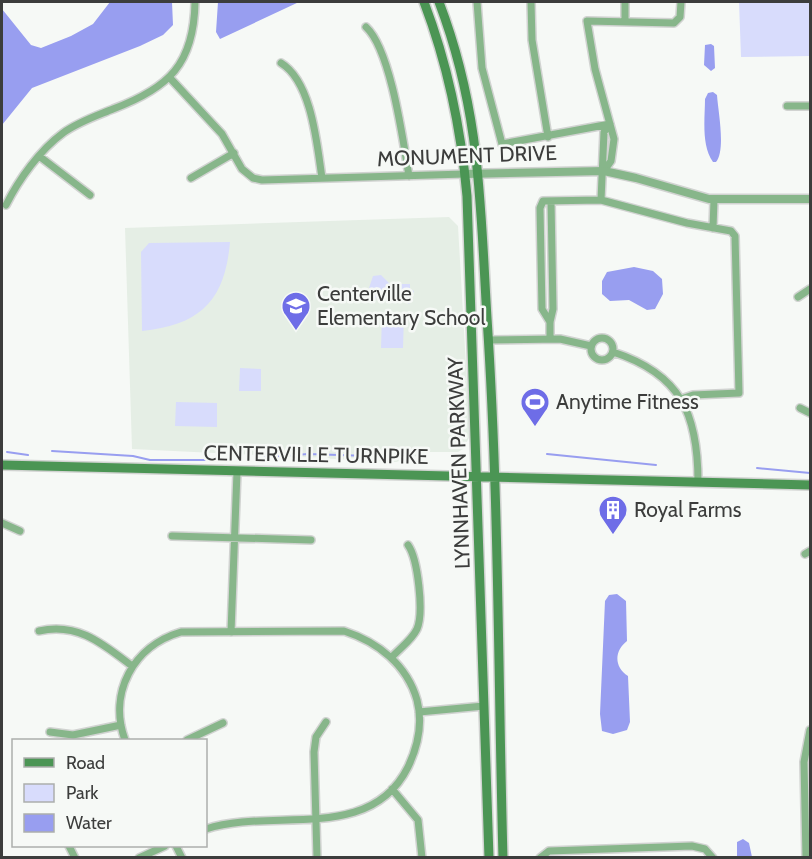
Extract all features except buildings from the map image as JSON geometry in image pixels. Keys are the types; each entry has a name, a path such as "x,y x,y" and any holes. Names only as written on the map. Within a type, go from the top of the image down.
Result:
{"main road":[{"name":"LYNNHAVEN PARKWAY","path":"424,2 448,75 460,129 465,174 489,858"},
{"name":"LYNNHAVEN PARKWAY","path":"439,2 464,82 479,174 496,477 503,858"},
{"name":"CENTERVILLE TURNPIKE","path":"2,465 810,485"}],"street":[{"path":"6,205 39,156 63,133 75,125 136,100 170,78 193,35 195,2"},
{"path":"477,2 482,68 501,142 505,144 548,137 610,124"},
{"path":"531,2 532,40 548,137"},
{"path":"625,22 626,2"},
{"path":"601,200 604,171 611,161 614,139 595,69 587,21 674,23 680,17 681,2"},
{"path":"366,27 376,39 390,81 409,176"},
{"path":"280,63 292,72 304,95 322,178"},
{"name":"MONUMENT DRIVE","path":"170,78 211,120 247,174 260,180 604,171 714,200 810,199"},
{"path":"787,106 810,106"},
{"path":"191,178 234,153"},
{"path":"39,156 90,195"},
{"path":"550,339 549,322 553,309 551,201 601,200 728,230 735,236 739,393 693,395 681,399"},
{"path":"713,228 714,200"},
{"path":"798,297 810,289"},
{"path":"604,337 612,344 613,352 607,359 600,360 592,354 591,346 597,339 604,337"},
{"path":"489,340 550,339 591,346"},
{"path":"613,352 651,367 681,399 690,416 696,439 698,482"},
{"path":"800,408 810,413"},
{"path":"231,632 237,472"},
{"path":"2,523 20,531"},
{"path":"172,536 310,540"},
{"path":"391,657 414,634 419,622 417,565 408,545"},
{"path":"39,631 63,628 80,632 132,666"},
{"path":"125,739 121,725 120,697 125,678 132,666 152,646 174,634 197,631 344,632 369,641 391,657 408,679 419,712 418,735 412,759 392,789 374,804 361,810 316,818 245,821 207,829"},
{"path":"419,712 484,706"},
{"path":"317,858 315,741 326,722"},
{"path":"191,739 223,723"},
{"path":"50,732 73,735 121,725"},
{"path":"806,858 804,757 810,730"},
{"path":"392,789 414,812 418,820 422,858"},
{"path":"540,858 549,851 560,850 693,846 705,849 713,858"},
{"path":"139,858 163,847"}],"shaded area":[{"name":"Centerville Elementary School","path":"449,217 458,226 470,436 463,449 458,452 430,452 396,462 132,449 125,228"}],"green space":[{"path":"739,2 810,2 810,56 741,57"},
{"path":"230,242 222,280 216,294 206,306 180,323 142,331 141,252 149,243"},
{"path":"381,275 390,284 389,296 386,298 378,296 375,299 368,291 373,276"},
{"path":"410,284 410,289 414,291 409,304 394,295 394,286"},
{"path":"382,315 404,315 403,348 381,348"},
{"path":"240,368 261,369 261,391 239,391"},
{"path":"176,402 217,403 217,427 175,426"}],"water":[{"path":"110,2 172,2 173,25 163,35 140,46 32,88 2,125 2,9 31,45 41,48 93,24"},
{"path":"218,2 299,2 220,39 216,32"},
{"path":"705,45 714,46 715,68 711,71 704,65"},
{"path":"713,92 717,95 721,130 721,149 716,162 713,162 709,155 704,131 705,99 708,93"},
{"path":"634,267 653,271 662,279 663,294 655,309 647,310 629,300 610,301 602,294 602,281 607,272"},
{"path":"617,594 626,601 627,641 620,649 617,659 620,668 628,676 630,722 627,730 613,734 602,731 600,714 605,601 609,595"},
{"path":"743,839 749,843 752,857 737,857 737,842"}],"waterway":[{"path":"52,451 133,456 150,460 219,460"},
{"path":"7,452 28,455"},
{"path":"256,458 308,454 400,457"},
{"path":"547,454 656,465"},
{"path":"757,468 810,473"}],"place":[{"name":"Centerville Elementary School","path":"296,332"},
{"name":"Anytime Fitness","path":"535,428"},
{"name":"Royal Farms","path":"613,536"}]}
